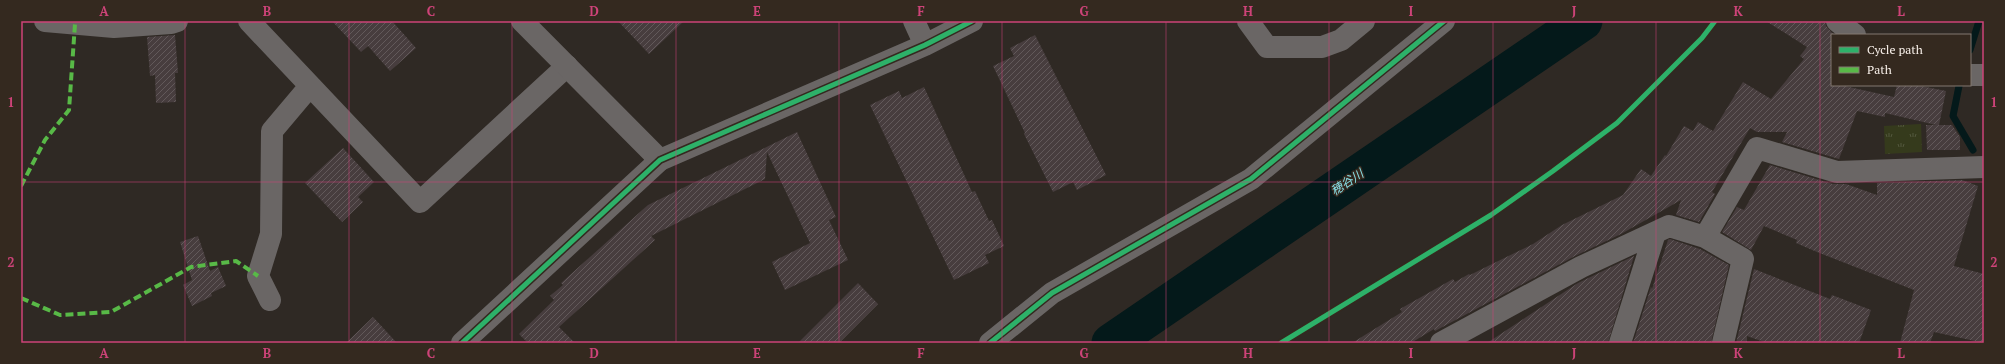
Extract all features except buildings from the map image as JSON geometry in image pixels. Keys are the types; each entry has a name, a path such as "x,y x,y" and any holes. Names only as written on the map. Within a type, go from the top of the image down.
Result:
{"street":[{"path":"45,21 114,27 171,23 177,21"},
{"path":"249,21 420,202 567,66"},
{"path":"522,21 660,160"},
{"path":"914,21 925,45"},
{"path":"462,343 660,160 925,45 972,21"},
{"path":"1248,21 1267,47 1322,47 1341,40 1364,21"},
{"path":"990,343 1052,293 1251,179 1444,21"},
{"path":"1838,21 1854,34"},
{"path":"1971,75 1984,75"},
{"path":"270,300 258,276 271,234 272,131 310,86"},
{"path":"1705,237 1757,148 1838,172 1984,167"},
{"path":"1441,343 1581,267 1669,226 1705,237 1743,259 1723,343"},
{"path":"1620,343 1655,233"}],"green space":[{"path":"1921,124 1922,152 1885,154 1884,126"}],"waterway":[{"name":"穂谷川","path":"1111,343 1583,21"},
{"path":"1971,47 1979,21"},
{"path":"1959,86 1953,116 1973,150"}],"marked path":[{"path":"21,186 45,140 69,110 75,24"},
{"path":"21,298 60,315 111,312 191,267 236,261 258,276"}],"cycle path":[{"path":"462,343 660,160 925,45 972,21"},
{"path":"990,343 1052,293 1251,179 1444,21"},
{"path":"1281,343 1491,215 1553,171 1617,123 1702,38 1715,21"}]}
